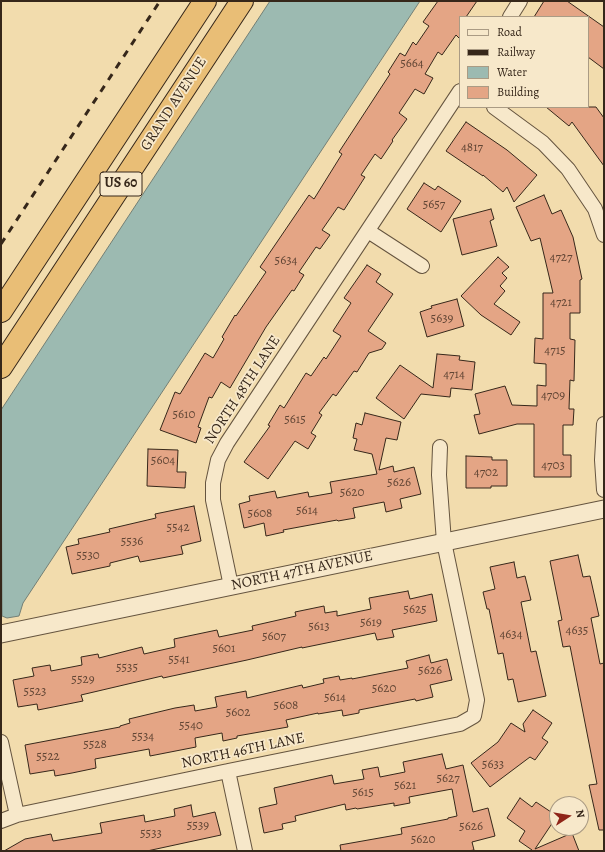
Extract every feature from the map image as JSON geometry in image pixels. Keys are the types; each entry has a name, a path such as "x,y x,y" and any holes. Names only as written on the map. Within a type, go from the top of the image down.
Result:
{"highway":[{"name":"GRAND AVENUE","path":"1,311 205,1"},
{"name":"GRAND AVENUE","path":"1,367 242,1"}],"street":[{"path":"511,16 520,1"},
{"name":"NORTH 48TH LANE","path":"231,586 214,500 213,483 218,460 232,436 459,93"},
{"path":"495,108 543,143 568,169 595,209 604,235"},
{"path":"368,231 422,266"},
{"path":"604,424 602,460 604,490"},
{"path":"440,447 439,475 444,542"},
{"name":"NORTH 47TH AVENUE","path":"1,634 604,509"},
{"name":"NORTH 46TH LANE","path":"1,821 17,816 228,771 460,724 474,716 477,700 444,542"},
{"path":"1,742 17,816"},
{"path":"228,771 245,851"}],"water":[{"path":"270,1 420,1 23,603 19,616 7,618 2,616 1,410"}],"building":[{"path":"438,1 477,1 467,16 459,16 459,38 456,35 442,55 438,52 425,74 433,78 424,94 415,89 399,113 407,119 381,159 375,154 361,175 365,177 344,210 338,207 322,230 330,235 320,249 316,247 299,272 304,275 294,291 292,290 266,327 230,388 221,382 212,398 209,397 198,427 201,428 196,443 160,430 175,392 180,394 205,353 213,358 224,339 222,337 235,315 236,316 266,272 260,267 309,195 314,199 342,154 339,152 390,74 388,72 400,53 405,56 413,42 416,45 429,26 423,22"},
{"path":"544,1 567,1 588,16 535,16"},
{"path":"589,16 604,27 604,69 589,58"},
{"path":"596,107 604,118 604,166 572,122 569,126 547,108"},
{"path":"466,122 507,150 537,175 514,202 507,187 503,192 483,175 446,151"},
{"path":"424,183 435,190 438,186 461,201 441,232 407,209"},
{"path":"544,195 552,214 561,210 573,237 582,279 580,280 580,313 570,313 570,339 575,340 574,381 570,380 569,409 574,409 573,425 563,425 563,455 571,455 571,477 534,477 534,424 517,424 479,434 474,415 480,414 475,394 505,386 512,405 537,406 537,385 546,386 546,364 534,363 535,338 543,339 543,293 553,293 540,238 531,241 516,207"},
{"path":"491,209 494,219 490,221 497,246 462,255 453,219"},
{"path":"498,257 509,267 502,273 507,278 500,286 505,291 494,304 520,322 511,335 481,315 461,296"},
{"path":"367,265 381,274 376,282 393,294 368,331 386,343 382,349 369,353 357,372 354,371 336,396 333,394 319,413 322,415 311,433 316,436 308,449 295,441 268,479 244,462 270,426 268,425 280,405 284,408 306,373 311,376 324,357 326,359 341,336 333,331 351,303 344,298"},
{"path":"457,299 464,326 427,337 420,312 432,308 431,306"},
{"path":"437,354 460,356 459,360 475,362 472,390 451,388 450,397 421,394 404,419 376,398 400,365 433,388"},
{"path":"365,413 401,422 397,440 386,438 379,470 393,466 394,472 414,467 421,494 400,499 402,508 386,512 384,502 353,508 355,518 283,530 284,532 266,536 264,523 244,528 239,504 250,501 249,496 275,491 277,498 308,492 309,497 332,493 330,482 377,474 372,454 354,450 357,439 353,438 356,423 362,425"},
{"path":"148,449 178,450 177,472 186,472 185,488 147,486"},
{"path":"466,456 492,457 492,460 507,460 507,486 491,486 491,488 466,488"},
{"path":"194,506 201,541 181,546 183,554 140,562 138,556 110,563 110,566 72,574 66,547 79,544 78,539 110,532 109,529 156,518 155,514"},
{"path":"578,555 583,577 590,576 599,616 591,618 600,664 604,663 604,830 599,830 589,785 597,784 570,646 563,647 558,621 562,620 550,561"},
{"path":"514,562 517,578 525,576 531,600 521,602 531,652 536,651 546,696 518,702 513,679 508,680 503,653 498,654 489,609 487,609 483,592 495,589 490,567"},
{"path":"408,591 410,599 432,594 437,621 392,630 394,637 377,640 375,633 302,647 163,678 162,676 81,695 83,701 38,710 37,704 18,707 13,680 34,676 32,668 50,665 51,671 82,665 81,657 98,654 99,658 142,647 144,654 175,647 174,639 217,630 219,637 253,630 252,626 296,616 295,612 324,606 325,613 337,611 337,616 371,609 369,598"},
{"path":"429,655 431,663 447,659 452,680 430,685 433,697 359,710 359,713 343,716 342,710 318,713 286,720 288,727 237,736 237,738 223,741 222,733 195,738 196,747 150,756 149,749 95,759 96,768 72,773 55,776 54,770 30,774 25,745 120,727 130,723 129,719 175,708 194,705 195,711 217,707 215,697 246,691 247,698 302,685 303,688 324,683 323,679 339,676 340,680 352,679 408,668 406,661"},
{"path":"533,710 552,723 542,738 548,742 535,760 530,757 490,787 471,763 498,742 511,723 525,732 523,724"},
{"path":"442,754 446,769 463,765 473,812 488,808 495,836 472,842 474,850 341,851 340,845 402,834 401,828 457,816 452,789 409,797 410,803 394,806 394,803 346,810 345,804 295,816 296,821 282,824 283,829 264,833 259,808 277,804 274,788 332,775 334,784 364,779 362,770 378,767 380,777 405,772 403,762"},
{"path":"520,798 532,807 536,802 549,811 549,828 535,849 565,836 573,836 579,851 530,851 532,850 519,841 525,831 507,818"},
{"path":"191,805 193,817 215,812 221,835 147,851 4,851 25,839 51,834 53,841 102,833 100,823 144,815 145,822 175,816 174,809"}],"railway":[{"path":"1,244 160,1"}]}
